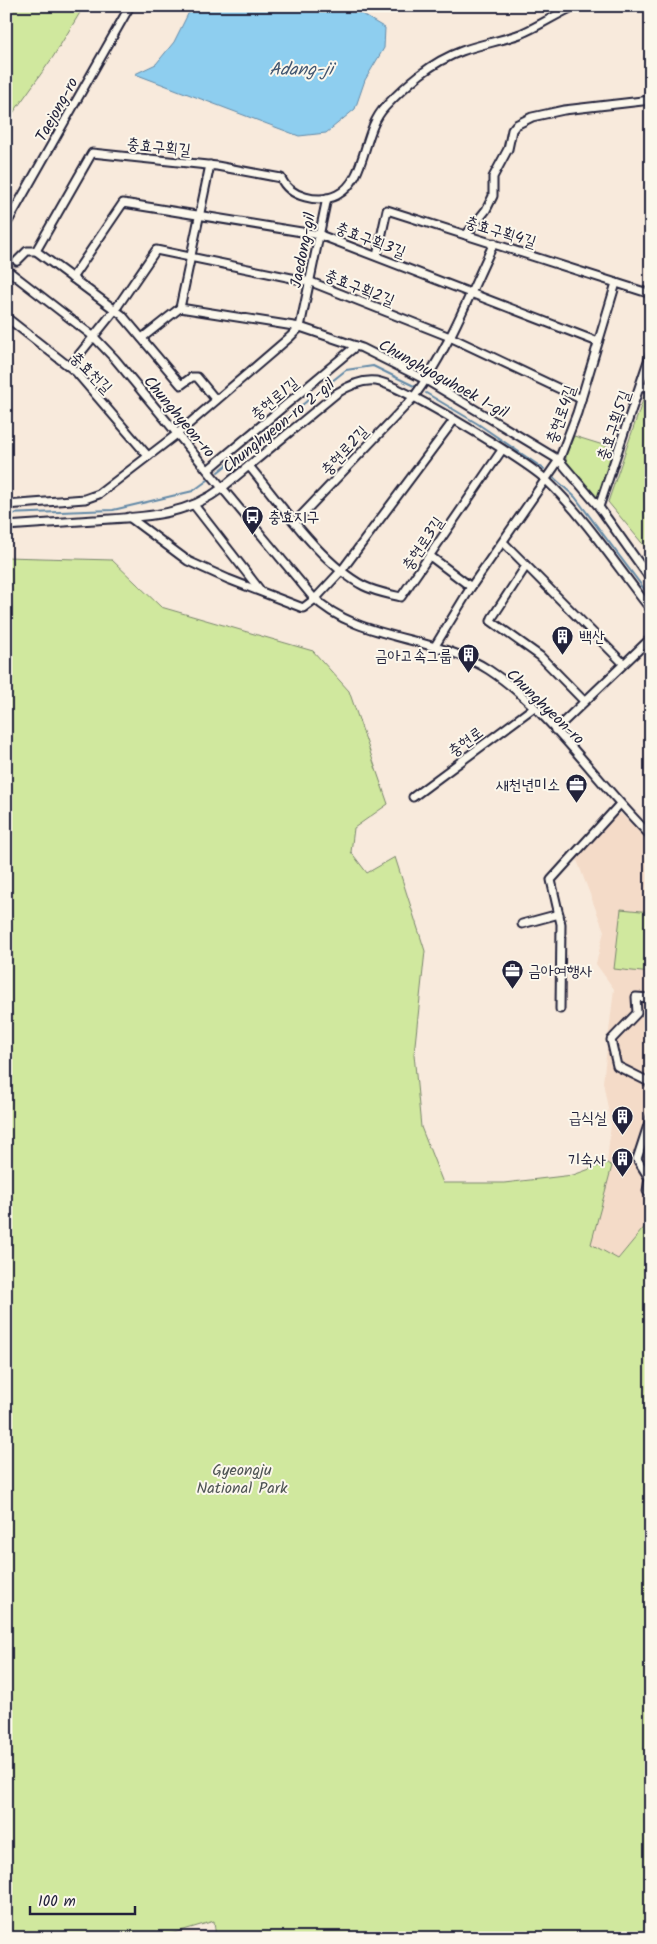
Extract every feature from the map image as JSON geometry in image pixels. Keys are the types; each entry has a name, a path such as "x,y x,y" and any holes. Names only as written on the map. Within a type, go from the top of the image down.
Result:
{"street":[{"name":"Taejong-ro","path":"6,225 130,6"},
{"name":"Jaedong-gil","path":"300,327 311,282 327,198 336,196 346,190 355,179 374,121 384,108 421,72 460,52 519,34 575,6"},
{"path":"466,235 490,203 493,177 508,149 512,130 516,125 532,117 564,110 651,100"},
{"name":"충효구획길","path":"36,251 92,153 210,165 281,178 293,192 308,198 327,198"},
{"path":"142,338 180,308 210,165"},
{"name":"충효구획3길","path":"72,278 124,203 320,235 598,342"},
{"name":"충효구획4길","path":"376,256 388,210 651,294"},
{"name":"충현로2길","path":"295,522 413,398 426,380 450,337 494,243"},
{"name":"충효구획2길","path":"116,310 156,250 191,256 311,282 450,337 581,399"},
{"path":"17,261 28,252 36,251 116,310 181,385 192,377 197,377 216,400"},
{"name":"Chunghyeon-ro","path":"6,269 94,337 115,358 315,599 325,608 348,620 435,646 488,670 504,681 555,730 651,836"},
{"name":"충현로4길","path":"435,646 471,588 559,460 581,399 616,283"},
{"name":"Chunghyoguhoek 1-gil","path":"180,308 300,327 356,346 426,380 559,460 600,507 651,580"},
{"path":"70,366 116,310"},
{"name":"충효천길","path":"6,317 70,366 88,384 148,456"},
{"path":"6,505 80,500 94,497 177,434 300,327"},
{"name":"충현로1길","path":"208,470 356,346"},
{"name":"충효구획5길","path":"600,507 651,352"},
{"name":"Chunghyeon-ro 2-gil","path":"6,526 129,518 163,514 194,505 222,488 326,401 346,388 365,381 379,381 454,420 545,479 576,514 651,610"},
{"path":"641,386 651,389"},
{"path":"129,518 188,561 303,608 315,599 342,570 454,420"},
{"name":"충현로3길","path":"249,466 327,558 364,586 401,597 502,450"},
{"path":"194,505 248,578 264,593"},
{"path":"503,542 623,663"},
{"path":"430,556 471,588"},
{"path":"526,566 492,618 492,621 540,656 584,701"},
{"path":"555,730 651,638"},
{"name":"충현로","path":"413,797 533,708"},
{"path":"560,1009 561,924 551,880 620,804"},
{"path":"522,924 559,914"},
{"path":"651,998 636,997 637,1013 611,1040 617,1066 651,1083"},
{"path":"648,1191 650,1178 637,1159 651,1116"}],"shaded area":[{"path":"619,812 651,843 651,1219 618,1259 591,1244 612,1166 607,1163 611,1124 603,1082 614,989 596,964 604,931 575,855"}],"green space":[{"path":"6,6 84,6 53,57 6,123"},
{"path":"645,394 651,394 651,554 608,502"},
{"path":"574,436 616,449 599,500 566,464 566,455"},
{"name":"Gyeongju National Park","path":"6,557 112,560 161,607 313,651 349,691 388,804 354,828 351,852 367,873 395,857 425,951 414,1054 421,1127 443,1183 504,1183 573,1175 607,1163 612,1166 591,1244 618,1259 651,1219 651,1938 216,1938 214,1921 157,1938 6,1938"},
{"path":"621,909 651,912 651,973 614,969"}],"water":[{"name":"Adang-ji","path":"192,6 348,6 385,28 384,48 365,80 355,109 326,133 299,136 135,74 156,64 174,42"}],"waterway":[{"path":"218,472 346,370 373,366 416,387"},
{"path":"426,393 478,424 544,469"},
{"path":"553,477 575,497 651,598"},
{"path":"6,514 113,510 193,491 208,480"}],"tunnel":[{"path":"6,275 17,261"}],"place":[{"name":"충효지구","path":"252,535"},
{"name":"백산","path":"563,655"},
{"name":"금아고속그룹","path":"468,674"},
{"name":"새천년미소","path":"576,803"},
{"name":"금아여행사","path":"512,989"},
{"name":"급식실","path":"623,1136"},
{"name":"기숙사","path":"622,1178"}]}
